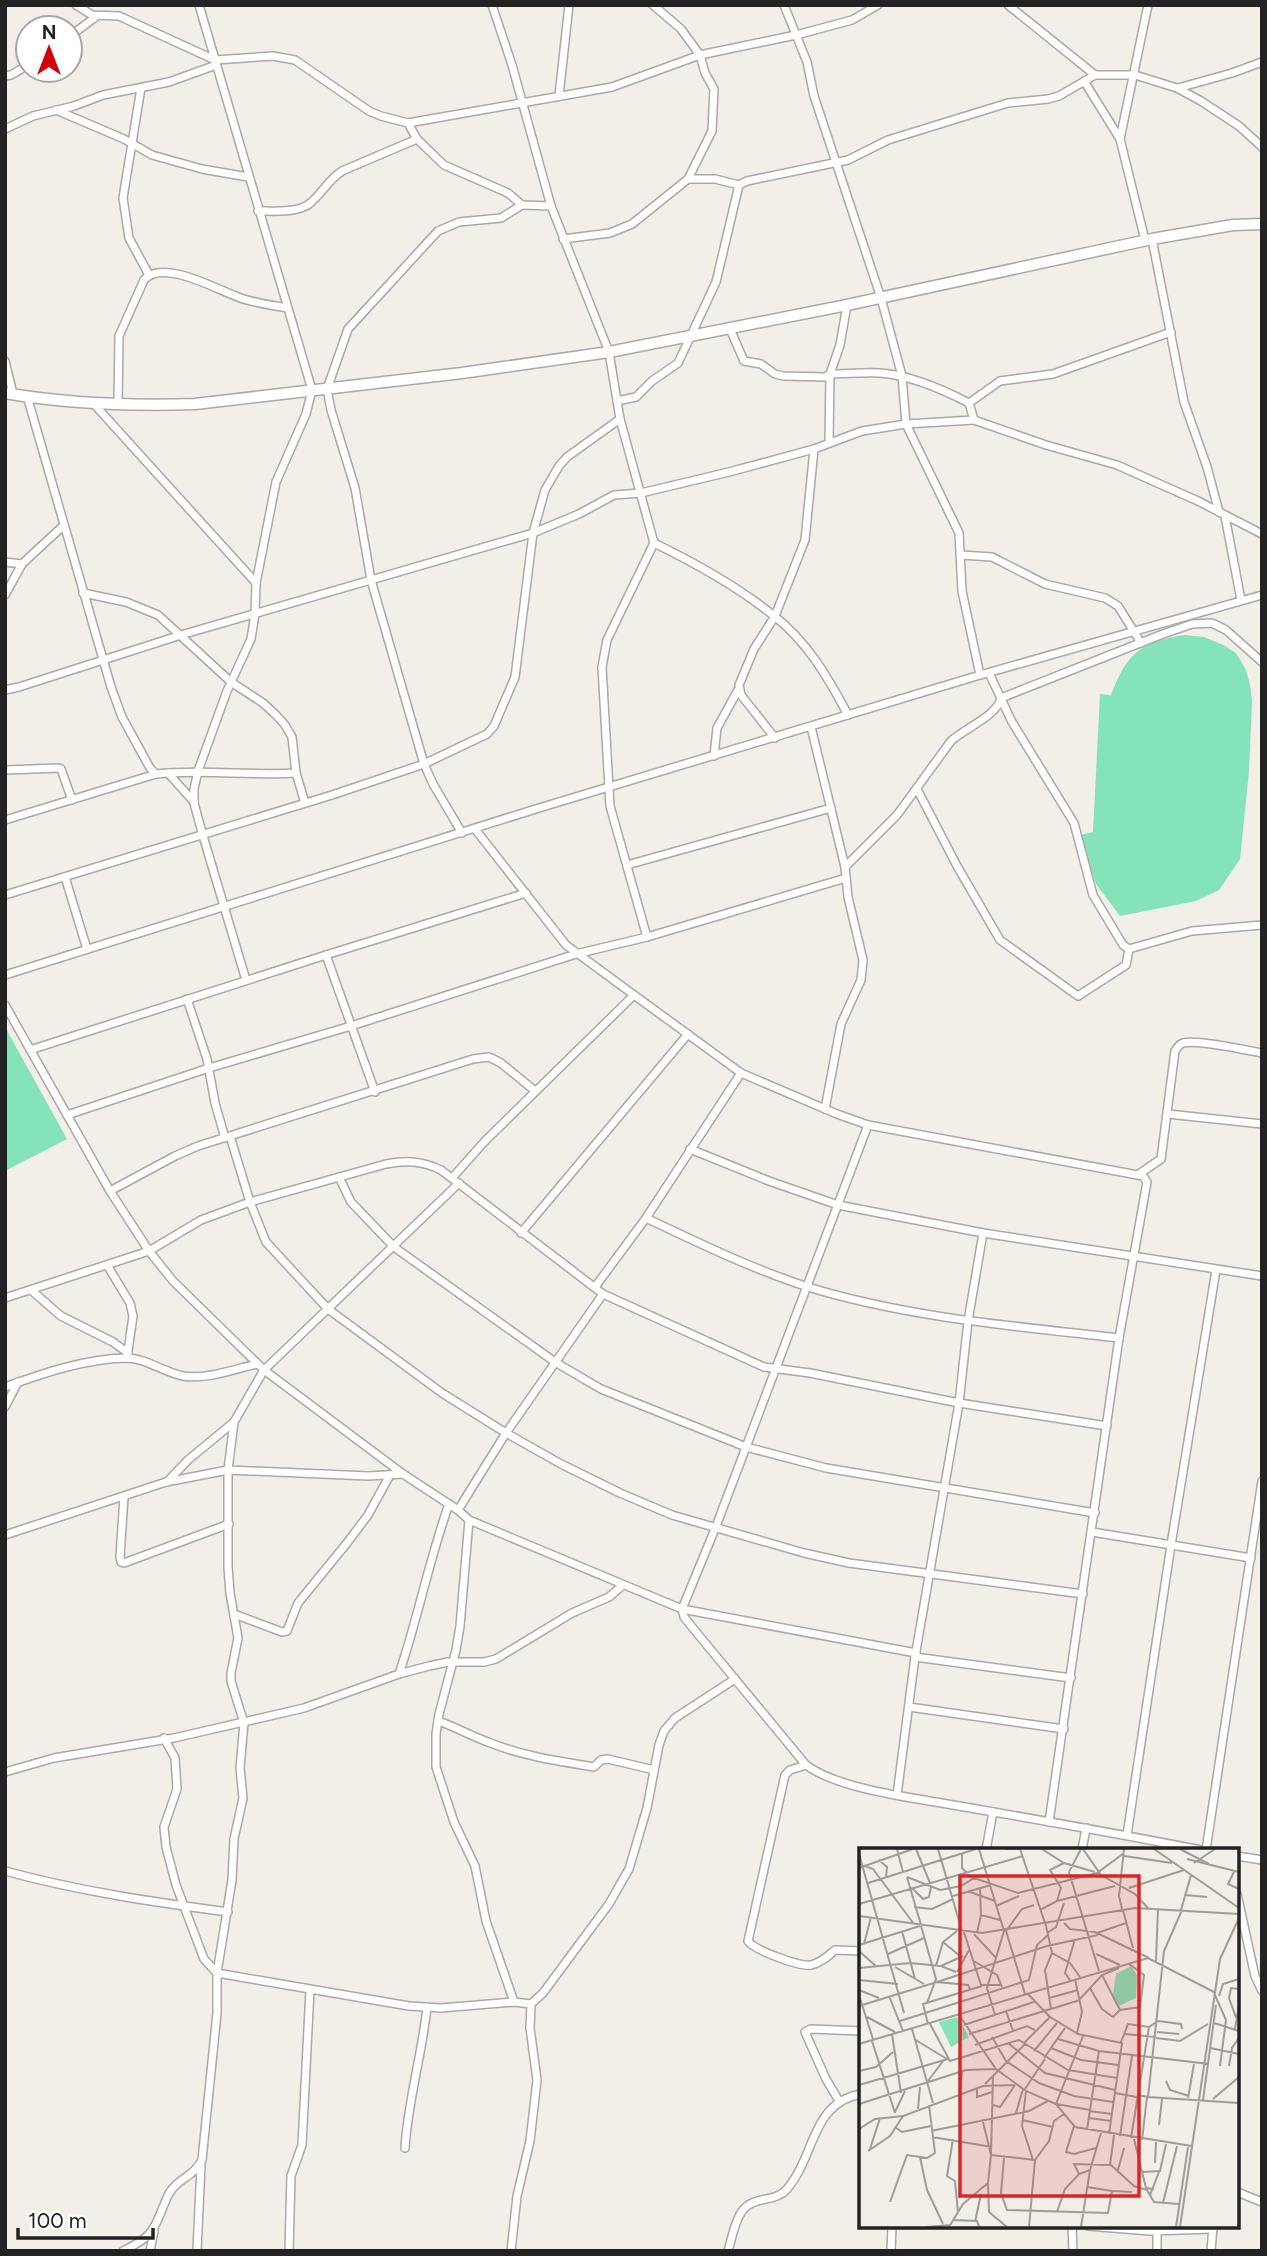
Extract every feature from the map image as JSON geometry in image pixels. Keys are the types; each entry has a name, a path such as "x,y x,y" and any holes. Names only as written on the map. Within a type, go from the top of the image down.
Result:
{"street":[{"path":"76,5 97,16 119,16 216,63"},
{"path":"199,5 312,390 306,414 275,482 256,583 256,614 249,646 231,682 198,771 194,789 194,803 246,980"},
{"path":"492,5 523,103 551,206 609,352 620,419 654,543 611,631 602,658 608,788 613,821 647,937"},
{"path":"559,96 569,5"},
{"path":"563,239 610,233 628,226 688,179 712,131 714,89 705,73 700,55 681,29 653,5"},
{"path":"783,5 807,62 814,96 881,298 902,376 906,424 959,533 962,591 980,675"},
{"path":"5,129 33,116 74,106 103,95 169,82 216,63 273,56 295,60 369,111 408,123 612,87 700,55 852,20 878,5"},
{"path":"1008,5 1095,75"},
{"path":"1120,139 1148,5"},
{"path":"84,26 97,16"},
{"path":"1177,88 1262,62"},
{"path":"688,179 715,179 739,185 853,158 888,140 1008,103 1059,96 1095,75 1135,75 1177,88 1239,126 1262,147"},
{"path":"1084,81 1120,139 1149,239 1184,402 1222,514 1241,600"},
{"path":"141,88 124,190 125,216 132,246 149,275"},
{"path":"56,110 169,161 248,177"},
{"path":"408,123 417,139 444,165 508,193 522,205"},
{"path":"258,211 286,210 310,204 333,177 342,171 417,139"},
{"path":"617,401 636,397 678,363 716,282 739,185"},
{"path":"462,833 424,764 371,580 355,488 327,389 348,329 438,231 459,222 501,218 522,205 551,206"},
{"path":"5,361 9,394 93,403 195,404 462,373 609,352 881,298 1149,239 1233,225 1262,224"},
{"path":"118,404 119,336 144,280 149,275 188,277 238,297 287,308"},
{"path":"829,442 830,374 840,345 847,305"},
{"path":"730,329 744,361 761,364 775,374 825,377 830,374 881,373 902,376 969,403 974,420"},
{"path":"969,403 1000,381 1053,374 1171,332"},
{"path":"27,396 102,660 122,717 147,764 156,774"},
{"path":"93,403 256,583"},
{"path":"5,895 203,836 424,764 487,734 494,726 515,677 533,533 545,490 568,457 620,419"},
{"path":"5,690 19,688 181,635 533,533 579,514 614,495 641,493 814,449 862,431 906,424 974,420 1046,445 1117,465 1262,534"},
{"path":"714,756 717,728 738,690 754,649 775,616 804,540 814,449"},
{"path":"5,596 22,564 64,525"},
{"path":"654,543 680,556 775,616 817,662 848,715"},
{"path":"961,555 992,558 1045,584 1105,598 1118,606 1141,643"},
{"path":"5,562 22,564"},
{"path":"83,593 99,595 158,615 231,682 262,703 285,725 292,737 296,773 305,803"},
{"path":"5,975 980,675 1262,595"},
{"path":"845,867 897,815 951,741 994,711 1001,698 1192,625 1212,623 1226,630 1262,662"},
{"path":"989,673 1012,722 1074,823 1093,895 1123,945 1129,949 1192,931 1262,925"},
{"path":"738,690 775,738"},
{"path":"811,727 863,953 863,973 841,1024 825,1109"},
{"path":"5,770 59,768 72,800"},
{"path":"5,820 156,774 198,771 268,775 296,773"},
{"path":"168,773 194,803"},
{"path":"917,789 957,866 1000,940 1007,946 1018,951 1078,996 1082,996 1126,965 1129,949"},
{"path":"626,865 831,808"},
{"path":"475,829 555,934 576,954 741,1073 868,1125 1139,1174 1147,1182 1119,1338 1049,1822"},
{"path":"65,877 87,949"},
{"path":"68,1115 209,1068 576,954 647,937 846,878"},
{"path":"30,1050 526,893"},
{"path":"326,955 375,1092"},
{"path":"166,1482 234,1422 264,1370 394,1247 456,1181 485,1141 634,995"},
{"path":"187,999 209,1068 215,1103 266,1242 328,1309 386,1353 506,1433 620,1493 672,1515 715,1529 849,1563 1083,1594"},
{"path":"5,1006 110,1191 149,1251 173,1281 264,1370 469,1520 682,1609 915,1655 1071,1678"},
{"path":"521,1233 688,1034"},
{"path":"1139,1174 1161,1159 1175,1051 1182,1044 1199,1043 1262,1053"},
{"path":"110,1191 185,1151 473,1059 489,1057 501,1063 535,1091"},
{"path":"595,1287 646,1218 741,1073"},
{"path":"1168,1114 1262,1124"},
{"path":"868,1125 715,1529 682,1609 684,1617 806,1765 828,1778 897,1795 1193,1848"},
{"path":"690,1149 838,1205 983,1233 1262,1276"},
{"path":"5,1298 149,1251 201,1220 250,1202 402,1161 417,1161 430,1165 456,1181 603,1294 699,1339 775,1370 810,1373 959,1404 1107,1426"},
{"path":"339,1177 351,1202 394,1247 472,1305 601,1390 746,1447 826,1468 1095,1513"},
{"path":"646,1218 725,1255 807,1286 903,1310 968,1321 1119,1338"},
{"path":"897,1795 915,1655 959,1404 968,1321 983,1233"},
{"path":"107,1265 131,1303 133,1316 127,1356"},
{"path":"1127,1835 1216,1270"},
{"path":"31,1290 61,1316 113,1342 127,1356 181,1376 220,1372 257,1364"},
{"path":"458,1510 506,1433 603,1294"},
{"path":"5,1387 65,1367 127,1356"},
{"path":"5,1408 18,1382"},
{"path":"197,2251 202,2160 217,2013 217,1973 228,1912 234,1839 243,1798 240,1768 244,1723 231,1673 238,1638 228,1579 228,1470 234,1422"},
{"path":"5,1535 166,1482 228,1470 403,1474"},
{"path":"234,1614 282,1632 287,1631 302,1597 347,1543 390,1475"},
{"path":"1203,1848 1262,1481"},
{"path":"124,1497 121,1562 124,1563 229,1524"},
{"path":"399,1674 412,1637 435,1542 449,1504"},
{"path":"469,1520 460,1626 438,1721 435,1753 438,1775 454,1822 475,1866 486,1921 514,2002"},
{"path":"1092,1532 1251,1558"},
{"path":"1253,1545 1262,1547"},
{"path":"5,1772 54,1758 244,1723 329,1700 399,1674 438,1664 484,1662 500,1657 572,1613 609,1597 623,1585"},
{"path":"511,2251 517,2196 530,2141 537,2080 530,2028 531,2004 543,1993 621,1886 629,1869 647,1808 664,1731 675,1718 735,1679"},
{"path":"908,1707 1064,1729"},
{"path":"438,1721 488,1742 534,1757 594,1767 601,1760 608,1759 654,1770"},
{"path":"164,1738 175,1758 177,1789 164,1827 166,1847 176,1885 204,1959 217,1973 427,2007 514,2002 531,2004"},
{"path":"806,1765 790,1770 785,1775 748,1934 748,1944 808,1966 822,1961 835,1950 859,1951"},
{"path":"986,1848 993,1812"},
{"path":"1082,1848 1086,1828"},
{"path":"1239,1856 1262,1860"},
{"path":"5,1871 45,1882 228,1912"},
{"path":"1239,1903 1255,1976 1262,1991"},
{"path":"289,2251 291,2176 302,2145 310,1990"},
{"path":"405,2148 409,2106 427,2007"},
{"path":"839,2101 804,2032 811,2029 859,2031"},
{"path":"728,2251 744,2209 786,2190 806,2160 828,2111 839,2101 859,2095"},
{"path":"150,2251 154,2231 170,2191 196,2170 202,2160"},
{"path":"1239,2193 1262,2202"},
{"path":"891,2251 892,2228"},
{"path":"1072,2228 1073,2251"},
{"path":"1104,2228 1157,2231 1199,2228"},
{"path":"1211,2251 1213,2228"},
{"path":"123,2251 142,2242 154,2231"},
{"path":"1157,2231 1157,2251"}],"green space":[{"path":"1185,635 1204,637 1236,653 1246,670 1250,685 1252,701 1249,771 1240,859 1219,890 1196,901 1120,916 1096,884 1080,835 1093,832 1100,694 1111,695 1123,668 1146,646"},
{"path":"5,1027 67,1139 5,1171"}]}
